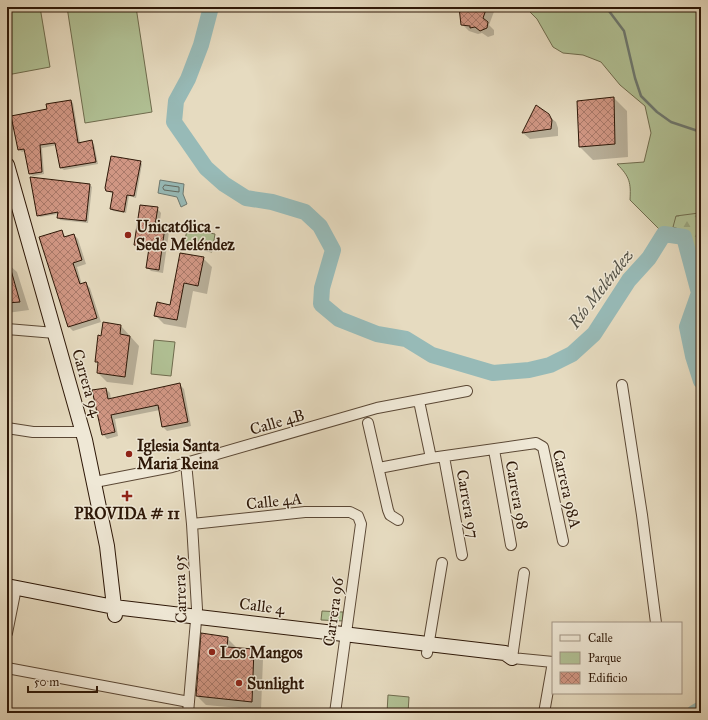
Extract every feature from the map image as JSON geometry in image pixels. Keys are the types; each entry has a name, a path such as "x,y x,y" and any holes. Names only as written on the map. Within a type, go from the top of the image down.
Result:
{"street":[{"name":"Carrera 94","path":"7,169 83,432 95,482 107,546 114,611"},
{"path":"7,329 55,333"},
{"path":"622,385 642,515 656,622"},
{"name":"Calle 4B","path":"95,482 186,463 377,408 419,402 467,391"},
{"path":"419,402 431,458"},
{"path":"368,423 388,510 390,515 398,520"},
{"path":"7,428 33,432 83,432"},
{"name":"Carrera 98A","path":"494,450 536,443 543,447 563,541"},
{"path":"379,468 431,458 494,450"},
{"name":"Carrera 98","path":"494,450 511,545"},
{"name":"Carrera 97","path":"444,457 462,555"},
{"name":"Carrera 95","path":"186,463 192,524 197,620 188,713"},
{"name":"Calle 4A","path":"192,524 305,512 350,512 358,516"},
{"name":"Carrera 96","path":"335,713 361,524 358,516"},
{"path":"428,648 442,563"},
{"path":"512,658 524,573"},
{"path":"7,633 11,591"},
{"name":"Calle 4","path":"11,591 114,611 428,648 505,653 512,658 552,662"},
{"path":"7,668 190,702"},
{"path":"544,713 552,668"}],"green space":[{"path":"7,7 40,7 50,67 7,75"},
{"path":"67,7 136,7 152,112 85,123"},
{"path":"525,7 701,7 701,381 693,356 687,327 699,293 684,238 664,234 630,200 629,180 617,164 644,162 651,133 645,106 620,85 601,62 583,55 563,53 553,47 537,19"},
{"path":"701,214 701,281 684,231 673,227 676,216"},
{"path":"187,229 215,234 212,252 184,247"},
{"path":"154,340 175,342 171,376 151,374"},
{"path":"322,611 343,612 343,621 321,620"},
{"path":"388,695 409,697 408,713 387,713"}],"water":[{"path":"160,180 184,184 183,194 187,204 181,207 177,197 158,193"}],"building":[{"path":"459,7 487,7 483,18 488,22 487,28 480,31 475,27 470,28 470,26 461,25"},
{"path":"614,97 615,144 579,147 577,101"},
{"path":"71,100 78,143 92,140 96,162 60,168 55,143 40,145 42,172 29,174 24,149 18,150 11,116 47,109 46,104"},
{"path":"536,105 549,114 552,120 551,129 522,133"},
{"path":"111,156 141,161 134,196 127,195 124,212 110,209 113,192 106,191 105,188"},
{"path":"30,177 90,184 86,221 57,218 58,212 37,216"},
{"path":"140,205 158,207 155,225 165,227 159,270 146,268 149,248 134,245"},
{"path":"62,230 64,237 74,234 82,260 73,263 80,284 86,282 97,318 68,327 39,237"},
{"path":"180,253 204,257 198,286 184,283 177,320 154,316 157,302 170,305"},
{"path":"7,263 9,263 20,302 7,303"},
{"path":"103,322 121,325 120,334 130,336 125,377 97,373 98,362 95,362 98,335 101,336"},
{"path":"180,383 188,422 162,427 158,405 111,415 115,432 102,435 92,390 106,388 108,399"},
{"path":"201,633 228,637 227,647 254,649 252,702 196,696"}],"waterway":[{"name":"Río Meléndez","path":"211,7 201,45 188,79 176,101 174,122 206,168 224,184 246,198 272,202 305,212 320,226 333,250 322,288 321,304 339,319 377,334 406,339 432,355 493,373 529,370 550,365 572,354 594,334 629,280 649,258 664,234 684,237 699,293 687,327 693,356 701,381"},
{"path":"606,7 624,31 635,78 641,96 657,112 671,122 701,132"},
{"name":"Río Meléndez","path":"694,713 701,709"}],"place":[{"name":"Unicatólica - Sede Meléndez","path":"128,235"},
{"name":"Iglesia Santa Maria Reina","path":"129,454"},
{"name":"PROVIDA # 11","path":"127,496"},
{"name":"Los Mangos","path":"212,652"},
{"name":"Sunlight","path":"239,683"}]}
